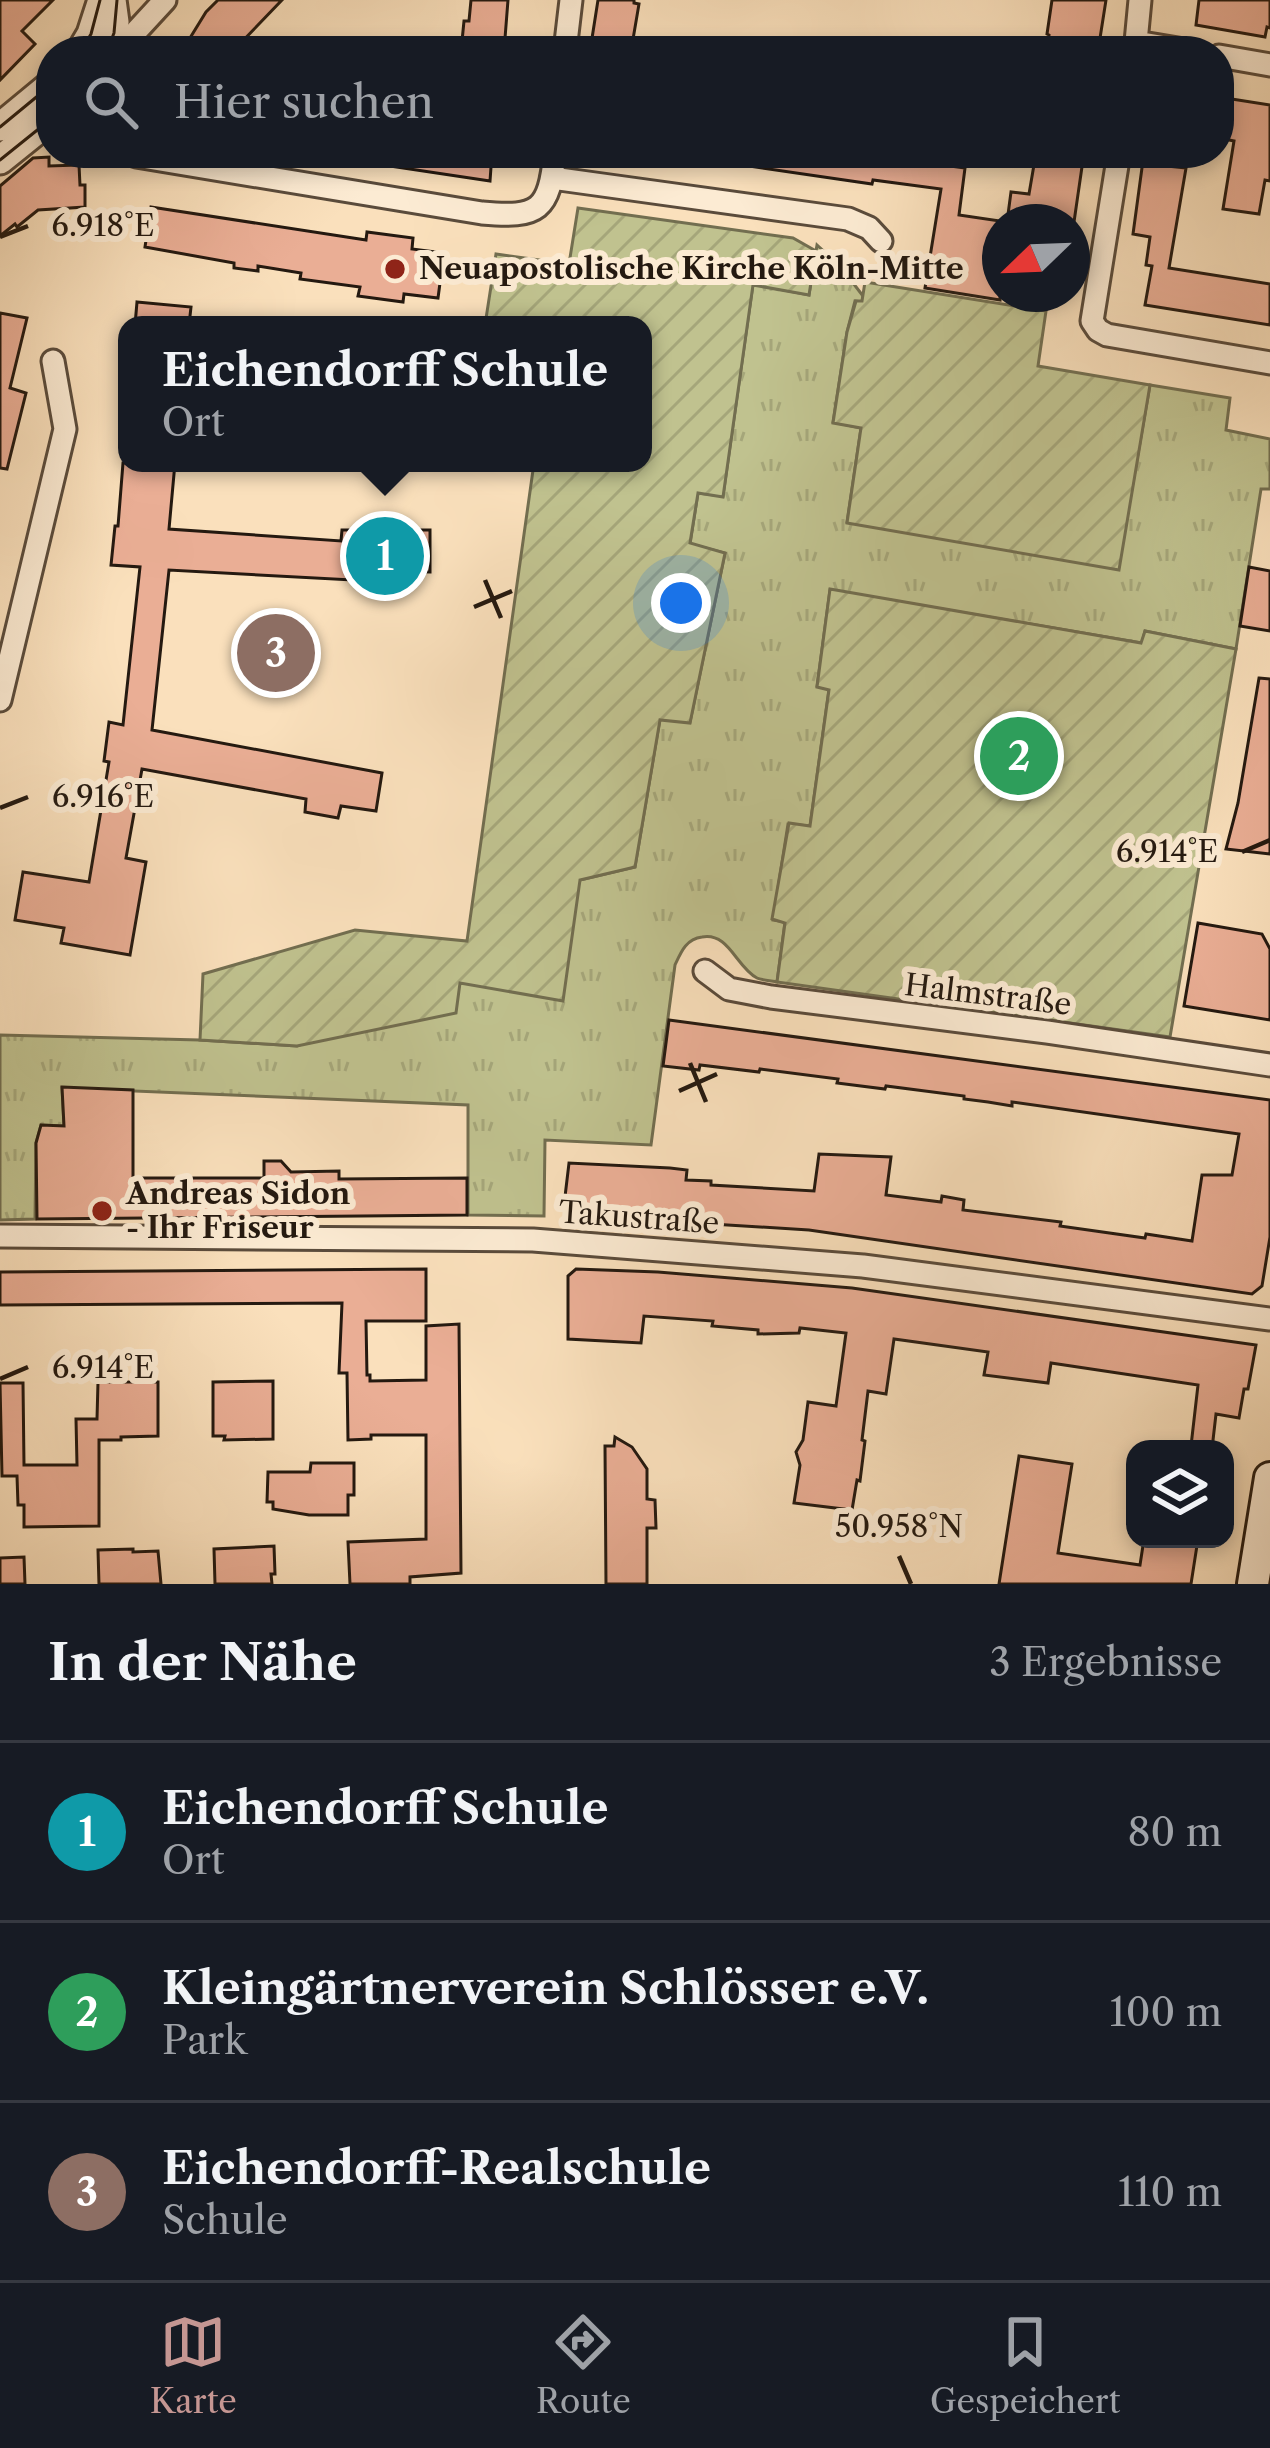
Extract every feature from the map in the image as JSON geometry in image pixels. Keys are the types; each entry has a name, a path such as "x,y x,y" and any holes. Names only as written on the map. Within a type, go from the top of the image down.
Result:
{"main road":[{"path":"1253,1584 1270,1478"}],"street":[{"path":"90,36 102,0"},
{"path":"112,0 116,22 112,36"},
{"path":"132,36 165,0"},
{"path":"567,36 571,0"},
{"path":"1136,36 1140,0"},
{"path":"1234,59 1270,65"},
{"path":"0,128 36,98"},
{"path":"0,160 36,131"},
{"path":"210,168 517,216 531,211 550,193 553,168"},
{"path":"1116,168 1092,321 1098,330 1270,363"},
{"path":"552,178 848,219 869,228 881,241"},
{"path":"0,700 65,429 53,361"},
{"name":"Halmstraße","path":"704,971 729,989 771,998 1270,1065"},
{"name":"Takustraße","path":"0,1236 533,1240 863,1266 1270,1319"}],"green space":[{"path":"578,208 793,238 816,251 809,295 753,285 723,497 698,493 690,543 725,553 690,723 660,720 635,867 580,880 563,1001 460,983 456,1013 297,1046 200,1040 203,974 355,930 467,941 533,472 652,472 652,316 486,316 496,254 569,264"},
{"path":"817,245 863,296 862,302 855,301 847,332 833,422 861,428 847,522 1118,569 1150,385 1230,398 1226,430 1270,439 1270,489 1261,489 1236,649 1145,631 1142,643 830,590 817,686 829,689 810,826 788,824 773,920 785,922 777,982 750,973 719,940 702,937 688,943 675,965 651,1145 545,1140 544,1216 468,1215 468,1105 62,1088 64,1126 41,1125 36,1143 35,1219 0,1220 0,1035 297,1046 460,982 580,880 635,867 660,719 690,722 725,553 690,544 698,493 723,496 753,284 809,295"},
{"path":"865,282 982,301 982,312 1046,312 1038,366 1150,385 1119,570 847,523 861,428 833,423 847,332 856,301 862,301"},
{"path":"830,589 1141,643 1145,631 1236,649 1170,1037 777,982 785,923 772,919 789,823 810,826 829,690 817,687"}],"building":[{"path":"0,0 53,0 22,31 35,44 0,80"},
{"path":"218,0 282,0 247,36 191,36"},
{"path":"471,0 508,0 505,36 462,36 464,21 469,21"},
{"path":"598,0 639,4 634,36 592,36"},
{"path":"1052,0 1106,0 1100,36 1047,34"},
{"path":"1199,0 1270,0 1270,28 1265,37 1196,25"},
{"path":"1234,99 1270,105 1270,181 1265,180 1259,214 1223,209 1230,168 1234,168"},
{"path":"33,158 36,168 79,168 85,207 38,210 0,236 0,186"},
{"path":"403,168 491,168 490,181"},
{"path":"763,168 965,168 959,215 982,218 982,297 925,288 941,189 873,180 872,184"},
{"path":"1033,168 1082,168 1077,204 1009,204 1011,192 1029,194"},
{"path":"1142,168 1186,168 1169,268 1270,284 1270,325 1145,305 1152,266 1146,265 1150,237 1133,234"},
{"path":"151,207 366,240 367,232 413,238 412,249 444,253 438,298 404,294 403,302 358,296 360,287 300,279 301,273 258,266 258,271 234,268 234,263 145,247"},
{"path":"137,302 191,307 190,316 136,316"},
{"path":"0,313 27,318 10,388 26,393 7,469 0,468"},
{"path":"122,472 174,472 169,529 341,541 342,530 430,530 430,572 372,571 371,581 169,570 152,730 382,773 376,811 341,806 338,818 305,812 306,799 142,769 126,858 146,862 130,955 61,943 64,928 15,920 23,872 89,882 109,762 104,761 109,722 123,725 140,567 111,565"},
{"path":"1249,567 1270,571 1270,631 1240,626"},
{"path":"1259,678 1270,679 1270,854 1226,849"},
{"path":"1198,923 1262,934 1270,949 1270,1020 1184,1006"},
{"path":"669,1020 1270,1100 1270,1237 1262,1286 1252,1294 809,1230 567,1215 569,1163 670,1168 687,1170 686,1180 711,1181 711,1185 814,1191 819,1154 891,1157 886,1195 941,1202 942,1196 964,1200 963,1210 1192,1241 1202,1175 1232,1175 1239,1134 760,1069 663,1066"},
{"path":"62,1087 133,1090 133,1178 264,1178 264,1161 281,1161 291,1172 339,1171 339,1179 467,1178 467,1215 37,1219 36,1143 41,1125 64,1126"},
{"path":"426,1269 426,1321 366,1321 370,1381 426,1380 426,1326 459,1324 461,1573 410,1577 410,1584 350,1584 348,1542 426,1539 426,1435 348,1440 347,1373 339,1373 342,1303 0,1305 0,1272"},
{"path":"576,1269 658,1272 852,1288 1256,1345 1239,1418 1216,1414 1213,1440 1192,1440 1198,1385 1051,1363 1048,1383 984,1375 988,1352 894,1339 886,1394 868,1391 860,1481 852,1510 794,1503 800,1465 796,1452 803,1440 808,1402 836,1406 846,1333 800,1328 799,1333 758,1334 758,1330 712,1326 713,1321 644,1316 641,1343 568,1339 568,1276"},
{"path":"273,1381 273,1439 213,1436 213,1382"},
{"path":"98,1382 158,1382 158,1436 99,1440 99,1526 24,1527 17,1476 2,1476 0,1383 23,1383 24,1465 77,1465 76,1419 97,1419"},
{"path":"615,1437 632,1447 647,1469 647,1499 655,1500 656,1528 647,1528 647,1584 606,1584 605,1446 614,1446"},
{"path":"1019,1456 1072,1464 1058,1553 1140,1565 1143,1548 1197,1548 1191,1584 999,1584"},
{"path":"311,1463 354,1463 354,1495 348,1495 348,1515 309,1515 273,1509 273,1502 267,1502 268,1472 310,1472"},
{"path":"274,1546 272,1584 215,1584 214,1549"},
{"path":"98,1550 158,1551 161,1584 99,1584"},
{"path":"24,1557 25,1584 0,1584 0,1558"}],"tram line":[{"path":"90,36 100,0"},
{"path":"113,36 117,0"},
{"path":"0,127 36,97"},
{"path":"0,160 36,131"}],"place":[{"name":"Neuapostolische Kirche Köln-Mitte","path":"395,269"},
{"name":"Eichendorff Schule","path":"385,556"},
{"name":"Eichendorff-Realschule","path":"276,653"},
{"name":"Kleingärtnerverein Schlösser e.V.","path":"1019,756"},
{"name":"Andreas Sidon - Ihr Friseur","path":"102,1211"}]}
